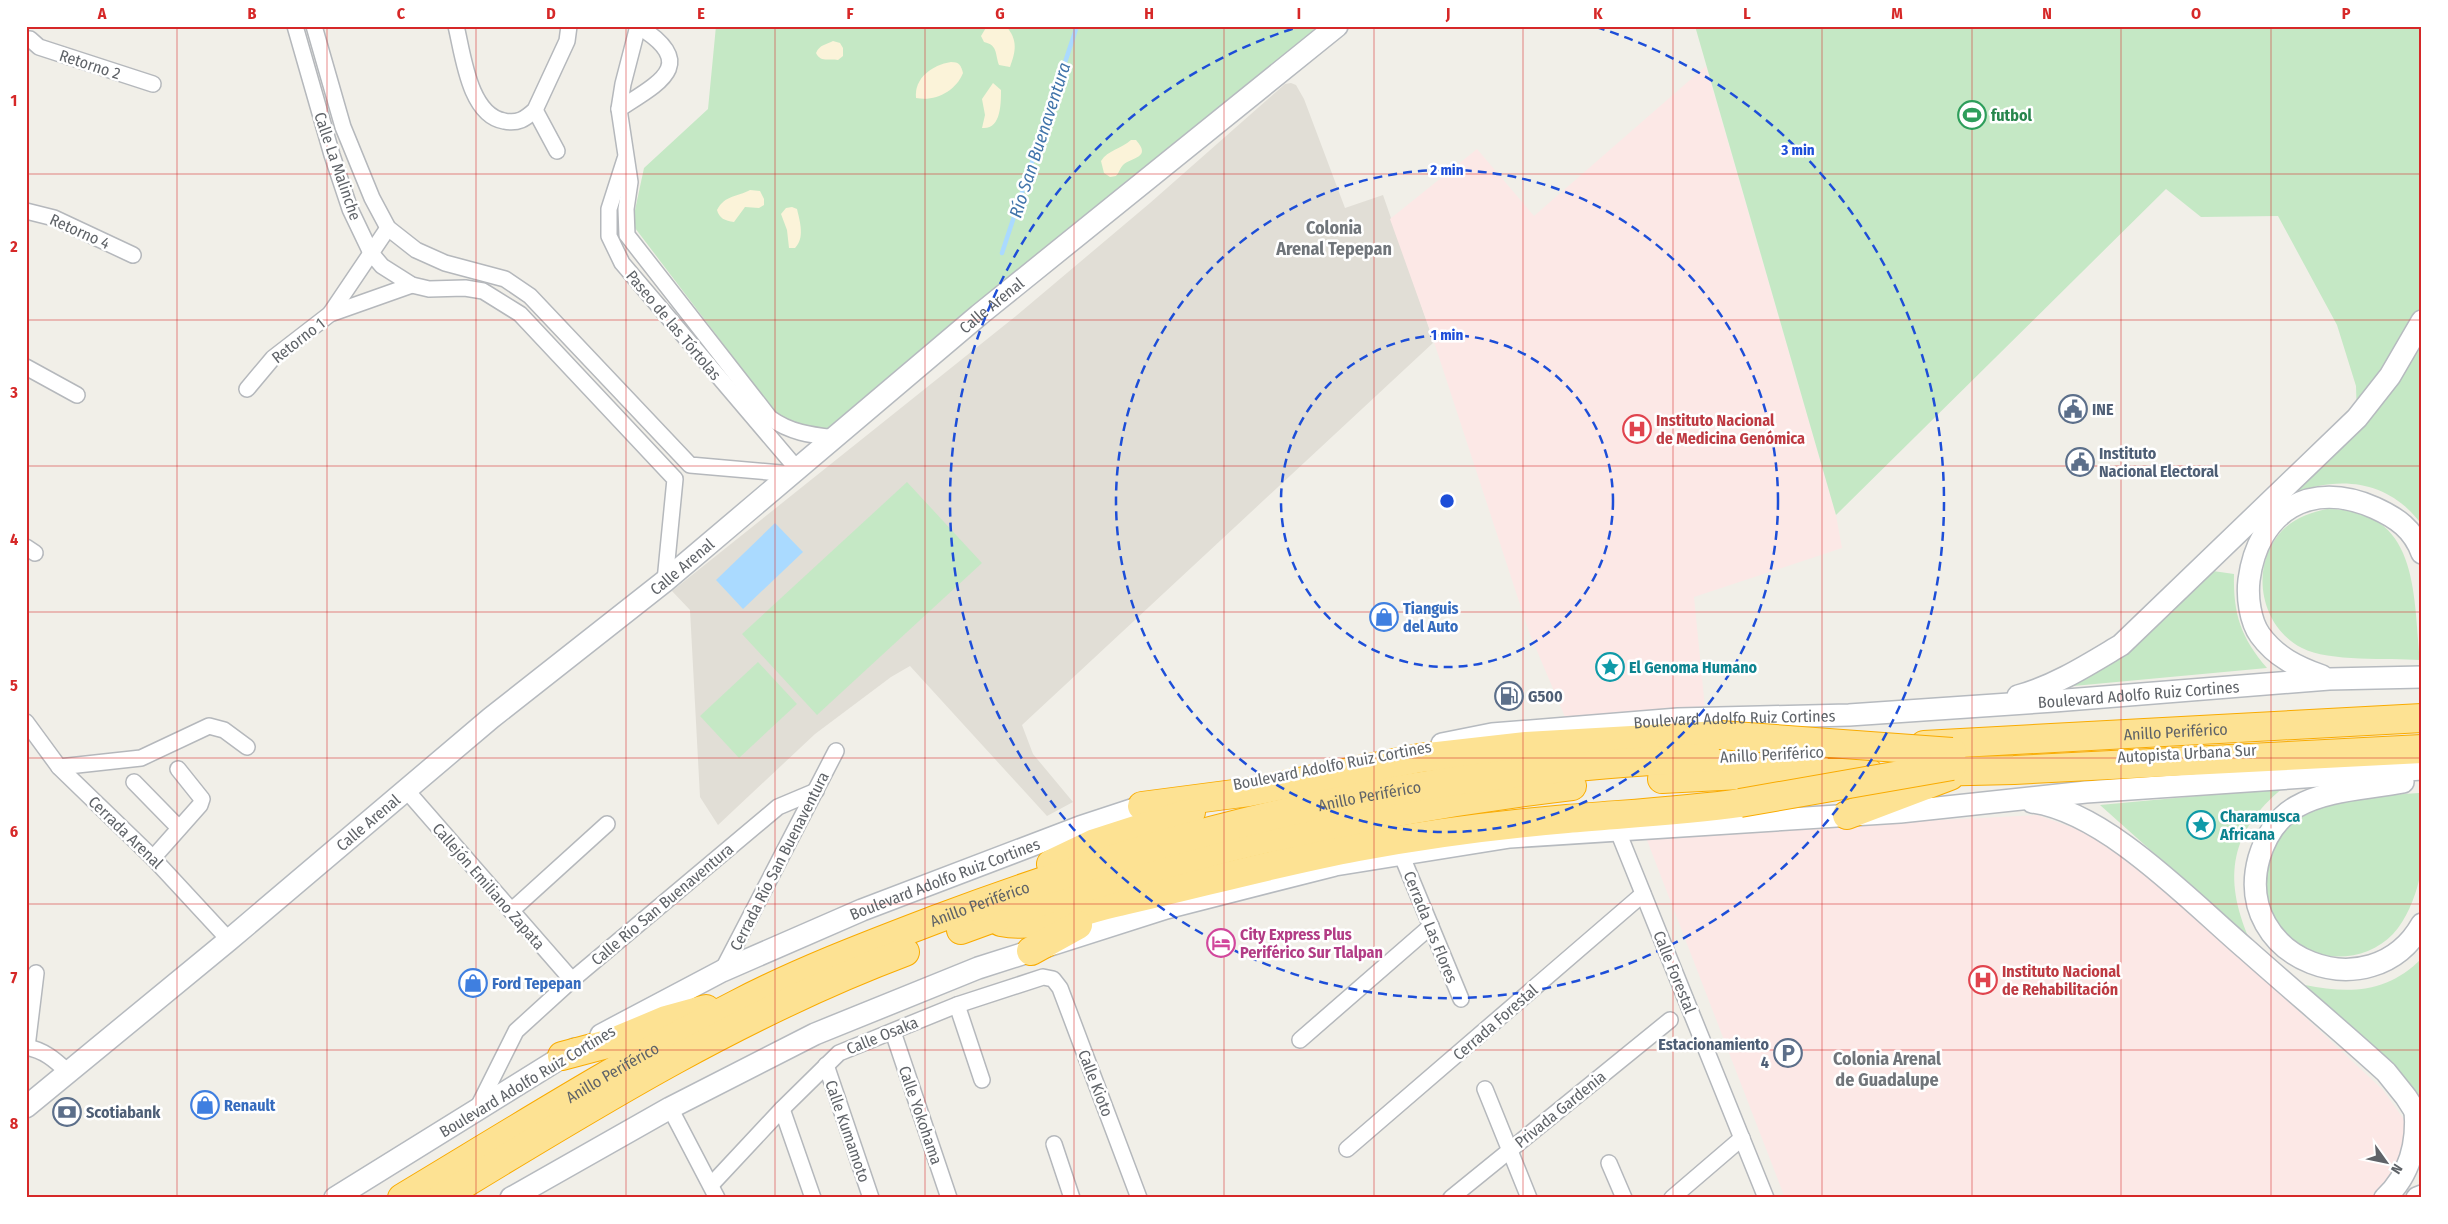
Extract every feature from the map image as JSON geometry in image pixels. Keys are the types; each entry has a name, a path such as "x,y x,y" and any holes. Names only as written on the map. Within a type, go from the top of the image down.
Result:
{"highway":[{"name":"Anillo Periférico","path":"441,1198 629,1085 787,1002 995,908 1114,859 1293,810 1390,791 1496,776 1667,759 2422,718"},
{"name":"Autopista Urbana Sur","path":"1955,764 2097,742 2422,726"},
{"path":"1142,806 1249,792 1420,758 1526,746 1634,739 1720,735 1955,764"},
{"name":"Autopista Urbana Sur","path":"1955,764 2422,740"},
{"name":"Anillo Periférico","path":"402,1198 574,1094 737,1004 850,952 995,908 1104,881 1246,842 1436,804 1582,785 1679,778 1955,764 2422,749"},
{"path":"1249,792 1094,843 1049,865 995,908 1016,924 1040,924 1118,902 1298,859 1404,839 1518,823 1704,808 1955,764"},
{"path":"1847,815 1955,764"},
{"path":"1031,951 1071,928 1154,894"},
{"path":"562,1056 611,1043 688,1013 737,1004"}],"main road":[{"name":"Calle Arenal","path":"26,1107 229,940 492,718 665,581 979,315 1337,26"},
{"path":"1986,706 2034,692 2121,645 2358,418 2390,376 2422,321"},
{"path":"2329,679 2296,667 2272,650 2258,633 2251,615 2248,589 2252,562 2258,542 2272,523 2300,502 2322,497 2344,497 2396,517 2410,531 2422,553"},
{"path":"2210,559 2252,562"},
{"name":"Boulevard Adolfo Ruiz Cortines","path":"335,1198 562,1056 722,971 862,910 1142,806 1200,790 1492,734 1678,719 1849,714 1986,706 2329,679 2422,678"},
{"path":"511,1198 670,1108 815,1034 978,968 1166,908 1335,865 1510,837 1900,812 2086,792 2422,769"},
{"path":"2422,776 2402,782 2320,797 2295,808 2278,823 2266,841 2258,863 2256,886 2263,919 2281,945 2306,962 2332,968 2352,969 2381,963 2408,944 2422,924"},
{"path":"2017,799 2045,805 2090,823 2151,866 2380,1067 2396,1084 2418,1116 2416,1136 2409,1162 2397,1185 2385,1198"},
{"path":"2417,1198 2422,1196"}],"street":[{"name":"Calle La Malinche","path":"295,26 332,155 350,209 371,253 382,266 412,285 430,289 465,288 483,291 508,305 520,314 675,479"},
{"name":"Calle La Malinche","path":"314,26 342,127 372,198 388,228 416,250 445,263 505,279 530,296 690,465"},
{"path":"456,26 476,99 489,113 501,120 515,123 527,118 534,110 567,41 569,26"},
{"path":"619,109 654,87 664,77 670,66 670,56 665,46 638,26"},
{"name":"Paseo de las Tórtolas","path":"638,26 623,84 619,109 630,182 626,209 627,235 770,418 780,426 801,434 836,438"},
{"name":"Retorno 2","path":"31,35 39,47 152,84"},
{"path":"534,110 557,151"},
{"name":"Paseo de las Tórtolas","path":"626,158 609,209 609,236 622,263 795,472"},
{"name":"Retorno 4","path":"26,211 54,218 133,255"},
{"name":"Retorno 1","path":"330,314 388,228"},
{"name":"Retorno 1","path":"247,389 273,358 330,314 412,285"},
{"path":"26,367 77,395"},
{"path":"646,450 658,447 662,436"},
{"path":"665,581 675,479 678,468 690,465 795,472"},
{"name":"Cerrada Arenal","path":"26,722 59,767 153,858 229,940"},
{"path":"59,767 141,758 209,726 224,730 247,747"},
{"name":"Cerrada Río San Buenaventura","path":"722,971 836,751"},
{"path":"153,858 200,806 202,799 178,769"},
{"path":"134,782 179,828"},
{"name":"Calle Río San Buenaventura","path":"476,1111 516,1031 572,980 778,807 816,790"},
{"name":"Callejón Emiliano Zapata","path":"407,791 572,980"},
{"path":"511,911 607,824"},
{"name":"Calle Forestal","path":"1617,829 1766,1198"},
{"name":"Cerrada Las Flores","path":"1401,854 1461,999"},
{"name":"Cerrada Forestal","path":"1347,1149 1643,894"},
{"path":"1300,1040 1431,926"},
{"path":"36,973 27,1047 39,1050 50,1056 68,1072"},
{"name":"Calle Osaka","path":"714,1191 782,1109 839,1053 957,1005 1043,976"},
{"name":"Calle Kioto","path":"1043,976 1053,979 1060,988 1140,1198"},
{"path":"957,1005 982,1080"},
{"name":"Privada Gardenia","path":"1451,1198 1670,1020"},
{"name":"Calle Yokohama","path":"893,1032 949,1198"},
{"name":"Calle Kumamoto","path":"826,1065 871,1198"},
{"path":"1485,1089 1529,1198"},
{"path":"670,1108 714,1191"},
{"path":"782,1109 813,1198"},
{"path":"1672,1198 1742,1138"},
{"path":"1054,1144 1072,1198"},
{"path":"1609,1162 1624,1198"}],"shaded area":[{"name":"Instituto Nacional de Medicina Genómica","path":"1706,66 1836,515 1842,548 1694,597 1705,708 1568,724 1529,632 1434,342 1390,219 1477,149 1534,216"},
{"path":"1291,83 1296,85 1304,99 1345,208 1383,195 1434,342 1022,725 1033,754 1073,802 1047,816 910,666 891,677 815,734 718,825 700,797 690,610 672,591 1016,316 1150,203 1285,84"},
{"name":"Instituto Nacional de Rehabilitación","path":"2037,815 2088,833 2148,870 2383,1090 2403,1118 2408,1138 2391,1182 2373,1198 1785,1198 1645,835"}],"green space":[{"path":"716,26 1326,26 832,430 784,424 632,224 644,168 708,109"},
{"path":"1695,26 2422,26 2422,319 2357,418 2356,386 2337,325 2278,216 2201,217 2166,189 1836,515"},
{"path":"2421,330 2422,525 2409,510 2394,498 2379,490 2345,484 2328,484 2291,494"},
{"path":"907,482 982,563 817,715 742,634"},
{"path":"2327,509 2357,513 2379,523 2395,539 2405,559 2412,582 2420,660 2327,656 2302,648 2288,639 2277,626 2269,612 2264,596 2265,563 2270,547 2280,533 2295,520"},
{"path":"2213,571 2234,574 2235,601 2240,625 2251,646 2267,668 2052,688 2133,646"},
{"path":"758,662 797,704 739,758 700,716"},
{"path":"2283,788 2265,804 2252,821 2242,839 2236,857 2234,876 2236,895 2249,938 2100,805"},
{"path":"2419,793 2420,877 2409,908 2393,934 2380,945 2365,952 2349,956 2332,956 2316,953 2301,947 2288,937 2271,913 2266,883 2268,861 2274,846 2283,833 2308,814 2338,803 2371,797"},
{"path":"2422,958 2422,1099 2386,1057 2305,985 2337,990 2368,988 2396,978 2409,970"}],"sand":[{"path":"987,26 1006,26 1013,36 1015,46 1010,67 999,65 994,48 989,43 984,42 981,36"},
{"path":"833,41 840,43 843,48 843,56 838,60 820,58 816,53 821,46"},
{"path":"951,62 959,64 963,73 955,85 937,97 916,98 916,91 921,79 931,69"},
{"path":"993,83 1001,90 999,115 993,125 988,128 982,128 985,115 982,99"},
{"path":"1131,140 1136,140 1142,150 1141,154 1123,165 1116,176 1110,177 1104,173 1101,161 1104,157"},
{"path":"750,190 760,191 764,199 764,205 759,208 745,207 734,222 721,217 717,210 720,205 732,197"},
{"path":"792,207 797,209 801,235 795,248 789,248 787,230 781,214 786,208"}],"water":[{"path":"775,523 803,552 743,609 716,580"}],"waterway":[{"name":"Río San Buenaventura","path":"1002,253 1077,26"}],"place":[{"name":"futbol","path":"1972,115"},
{"name":"INE","path":"2073,409"},
{"name":"Instituto Nacional de Medicina Genómica","path":"1637,429"},
{"name":"Instituto Nacional Electoral","path":"2080,462"},
{"name":"Tianguis del Auto","path":"1384,617"},
{"name":"El Genoma Humano","path":"1610,667"},
{"name":"G500","path":"1509,696"},
{"name":"Charamusca Africana","path":"2201,825"},
{"name":"City Express Plus Periférico Sur Tlalpan","path":"1221,943"},
{"name":"Instituto Nacional de Rehabilitación","path":"1983,980"},
{"name":"Ford Tepepan","path":"473,983"},
{"name":"Estacionamiento 4","path":"1788,1053"},
{"name":"Renault","path":"205,1105"},
{"name":"Scotiabank","path":"67,1112"}],"district":[{"name":"Colonia Arenal Tepepan","path":"1334,238"},
{"name":"Colonia Arenal de Guadalupe","path":"1887,1069"}]}
